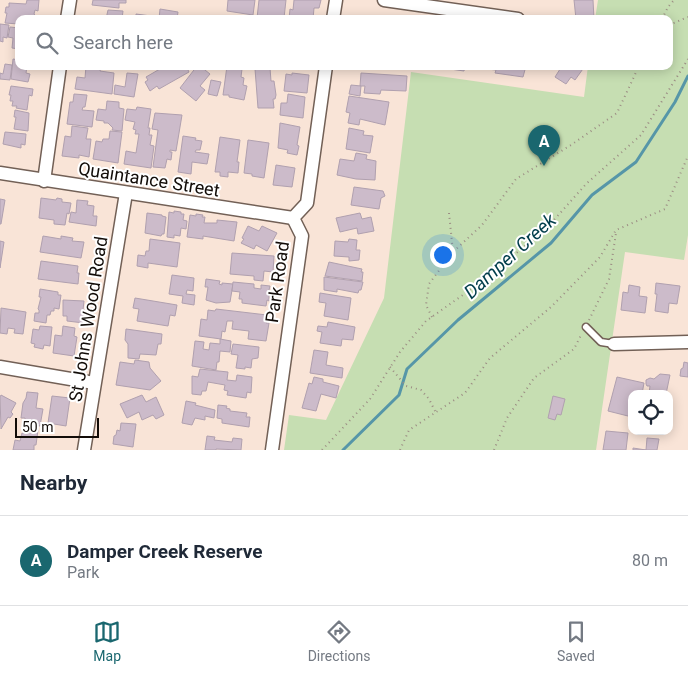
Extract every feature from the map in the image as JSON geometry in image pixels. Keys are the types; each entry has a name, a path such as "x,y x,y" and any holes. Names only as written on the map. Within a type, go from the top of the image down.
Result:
{"street":[{"path":"68,15 70,0"},
{"path":"334,15 336,0"},
{"path":"384,0 490,15"},
{"path":"44,181 59,70"},
{"name":"Park Road","path":"272,450 302,236 293,218 307,203 325,70"},
{"name":"Quaintance Street","path":"0,173 293,218"},
{"name":"St Johns Wood Road","path":"84,450 126,193"},
{"path":"614,344 688,342"},
{"path":"0,367 94,383"}],"lane":[{"path":"586,327 601,342 614,344"}],"path":[{"path":"664,15 674,0"},
{"path":"673,23 688,17"},
{"path":"322,450 370,399 400,352 426,322 477,285 546,229 586,184 641,135 688,59"},
{"path":"432,317 426,305 429,284 453,252 482,225 516,178 572,145 617,113 637,70"},
{"path":"400,450 409,430 464,393 490,358 551,307 600,257 616,230 665,209 688,156"},
{"path":"449,213 453,252"},
{"path":"494,450 507,418 534,378 574,349 609,279 616,230"},
{"path":"390,367 398,374 406,386 421,390 429,399 436,413"}],"green space":[{"path":"598,0 688,0 688,235 684,260 625,252 596,450 284,450 289,415 326,420 384,298 411,72 584,97 587,70 673,70 673,15 596,15"}],"building":[{"path":"27,0 39,0 38,11 35,10 35,15 15,15 15,24 5,23 6,7 9,7 9,3 26,4"},
{"path":"93,0 126,0 126,3 119,3 119,8 92,5"},
{"path":"228,0 255,0 253,15 227,11"},
{"path":"259,0 286,0 284,15 257,15"},
{"path":"294,0 321,0 319,8 314,8 313,15 289,15 290,9 293,10"},
{"path":"574,0 593,0 594,15 576,15"},
{"path":"160,9 178,12 178,15 159,15"},
{"path":"108,10 123,11 122,15 107,15"},
{"path":"0,24 9,25 7,38 3,37 3,42 0,41"},
{"path":"10,27 15,28 15,48 12,48 13,38 8,37"},
{"path":"13,59 15,59 15,70 26,70 26,73 30,74 28,82 11,79"},
{"path":"5,64 12,65 10,80 0,79 0,73 3,74"},
{"path":"86,70 100,70 114,73 112,94 75,89 77,77 85,78"},
{"path":"158,70 188,70 189,72 159,89 157,86 150,91 145,82 148,80 146,77"},
{"path":"194,70 205,70 210,74 200,86 205,90 196,101 180,88"},
{"path":"226,70 242,70 241,77 244,78 243,85 247,86 244,100 223,95"},
{"path":"255,70 270,70 271,81 274,81 276,95 275,99 273,99 274,108 258,108"},
{"path":"496,70 525,70 523,77 495,73"},
{"path":"559,70 582,70 575,80 571,77 566,84 555,77"},
{"path":"127,73 138,74 134,97 114,94 115,85 125,87"},
{"path":"292,73 309,75 307,93 284,91 286,74 292,75"},
{"path":"361,73 407,76 406,91 381,90 380,94 364,93 365,86 360,86"},
{"path":"211,80 221,82 217,96 208,94"},
{"path":"351,85 361,86 360,96 349,94"},
{"path":"11,86 33,89 32,96 29,95 27,110 12,106 13,101 10,101 11,95 9,95"},
{"path":"74,94 87,95 85,107 82,110 94,111 92,127 67,124 70,102 73,102"},
{"path":"288,94 305,97 303,118 280,115 281,103 287,103"},
{"path":"349,96 389,102 385,125 360,119 359,125 348,123 350,113 346,112"},
{"path":"107,101 119,102 119,108 124,109 122,131 112,130 113,128 108,123 96,120 98,109 106,110"},
{"path":"137,107 151,109 148,128 150,128 149,135 152,135 150,145 154,146 151,168 124,164 126,151 136,153 139,134 135,134 136,130 133,129 135,122 125,120 127,109 136,110"},
{"path":"15,110 29,113 28,131 14,129"},
{"path":"155,113 182,115 176,151 170,150 172,152 171,160 167,159 165,168 153,167 158,130 152,129"},
{"path":"280,123 300,127 297,155 287,153 288,150 278,148"},
{"path":"72,126 88,128 86,139 91,139 89,157 79,155 79,158 62,156 65,136 71,137"},
{"path":"349,128 364,131 363,135 373,136 370,153 346,149"},
{"path":"110,131 122,132 118,163 93,159 96,141 102,142 103,139 109,139"},
{"path":"5,132 26,134 25,145 21,144 21,148 3,144"},
{"path":"183,136 202,141 200,150 195,152 209,154 207,164 192,162 191,174 178,172"},
{"path":"220,137 240,140 237,162 239,162 238,173 228,172 228,177 220,176 220,172 215,172"},
{"path":"248,140 269,143 264,178 244,173"},
{"path":"356,153 367,155 366,159 376,161 375,180 337,175 340,159 354,161"},
{"path":"276,165 295,168 292,187 273,185"},
{"path":"354,187 383,191 385,196 381,198 379,209 351,205"},
{"path":"41,198 56,200 57,198 62,199 62,202 71,203 65,225 54,224 54,220 39,218"},
{"path":"0,199 5,200 1,224 0,224"},
{"path":"77,200 88,201 87,205 94,206 93,216 97,216 96,226 69,222 71,212 76,213"},
{"path":"174,211 184,214 183,220 187,221 186,229 181,228 180,236 174,235 174,238 167,237 169,212 174,213"},
{"path":"147,213 166,217 164,234 161,236 145,233"},
{"path":"360,213 362,219 371,217 374,231 358,234 357,228 340,232 336,218"},
{"path":"196,214 205,217 204,223 217,223 217,220 237,222 234,241 203,236 203,239 187,237 190,215 196,216"},
{"path":"248,226 259,231 262,226 277,233 267,251 256,245 254,249 241,243"},
{"path":"43,236 61,239 61,236 73,238 72,241 84,242 81,258 40,252"},
{"path":"150,239 180,243 177,267 148,263 148,268 137,266 138,255 145,256 146,251 149,251"},
{"path":"349,239 357,240 356,250 360,250 359,260 349,261 349,257 334,256 335,241 348,242"},
{"path":"0,241 4,242 0,268"},
{"path":"232,253 274,256 273,272 264,271 263,281 254,280 254,276 230,274"},
{"path":"41,261 78,266 78,284 38,279"},
{"path":"329,262 362,269 362,281 325,276"},
{"path":"172,275 194,278 193,291 187,290 186,294 195,295 194,305 182,303 183,296 169,294"},
{"path":"324,277 363,282 358,293 337,289 337,292 324,290"},
{"path":"206,279 220,281 219,284 222,285 222,283 233,284 230,302 216,303 206,300 208,287 205,287"},
{"path":"233,282 254,284 254,288 261,289 261,285 270,286 269,301 267,300 266,306 242,303 242,299 239,299 240,292 232,291"},
{"path":"656,283 680,286 677,304 669,303 668,313 655,311"},
{"path":"629,285 640,287 639,296 647,297 645,313 621,310 623,292 628,293"},
{"path":"40,289 58,292 58,295 61,295 59,309 54,308 50,315 47,315 46,323 34,321 35,313 39,313"},
{"path":"320,293 351,298 348,320 324,316 326,303 319,302"},
{"path":"135,298 177,305 175,316 170,315 168,326 137,321 139,309 133,308"},
{"path":"63,300 84,301 84,323 67,321 67,316 63,316"},
{"path":"1,308 26,312 23,334 14,333 15,329 8,328 7,334 0,333"},
{"path":"216,309 267,315 266,323 269,323 266,341 248,339 249,331 232,329 233,321 227,321 225,332 222,331 221,339 199,336 201,319 207,320 208,310 215,311"},
{"path":"328,322 355,327 353,340 342,339 341,346 320,343 322,332 317,331 318,326 327,327"},
{"path":"40,326 52,327 50,346 44,345 43,349 34,347 35,344 31,343 33,329 39,330"},
{"path":"63,326 75,328 74,336 77,337 74,356 53,353 55,335 62,336"},
{"path":"126,329 162,334 161,344 158,344 156,355 140,354 139,359 128,358 128,344 125,340"},
{"path":"220,339 231,341 230,352 220,351 216,370 192,366 195,341 204,342 203,349 209,350 210,343 220,344"},
{"path":"233,344 259,347 258,358 252,359 251,368 236,368 238,355 231,354"},
{"path":"314,350 328,352 326,365 343,368 342,378 310,373"},
{"path":"135,360 149,362 150,368 161,381 150,390 116,385 120,362 134,364"},
{"path":"684,362 688,363 688,377 680,376"},
{"path":"200,369 228,372 227,380 236,381 237,375 252,377 251,393 247,392 246,398 227,395 228,391 224,390 225,385 208,382 206,391 202,391 201,395 192,394 192,376 198,377"},
{"path":"660,374 670,375 667,390 650,390 650,386 647,386 646,380 654,379"},
{"path":"314,377 323,379 323,382 339,386 336,398 321,394 316,411 302,408 309,383 312,384"},
{"path":"617,377 644,383 643,390 628,390 628,416 608,411"},
{"path":"27,392 38,393 36,408 43,409 40,426 31,425 31,422 21,418"},
{"path":"1,395 16,403 11,412 13,414 10,418 8,417 1,429 0,397"},
{"path":"142,395 146,402 156,397 164,415 156,419 153,415 142,420 139,412 127,418 120,404"},
{"path":"52,396 70,398 66,426 48,423"},
{"path":"553,396 565,399 561,415 557,414 555,420 548,418"},
{"path":"186,401 215,410 214,418 205,416 205,420 195,418 192,425 182,423"},
{"path":"218,405 227,406 226,408 230,409 230,411 247,413 246,417 250,417 249,427 222,423 222,419 217,418"},
{"path":"121,423 136,424 133,447 113,444 117,430 120,431"},
{"path":"29,429 38,430 34,450 13,450 15,440 20,441 22,433"},
{"path":"606,431 628,433 626,450 603,450"},
{"path":"207,436 215,437 214,440 232,442 233,438 242,439 241,450 205,450"},
{"path":"647,438 659,439 657,450 646,450"}],"waterway":[{"name":"Damper Creek","path":"343,450 399,395 407,369 458,320 551,243 592,195 636,162 675,102 688,76"}],"place":[{"name":"Damper Creek Reserve","path":"544,166"}]}
